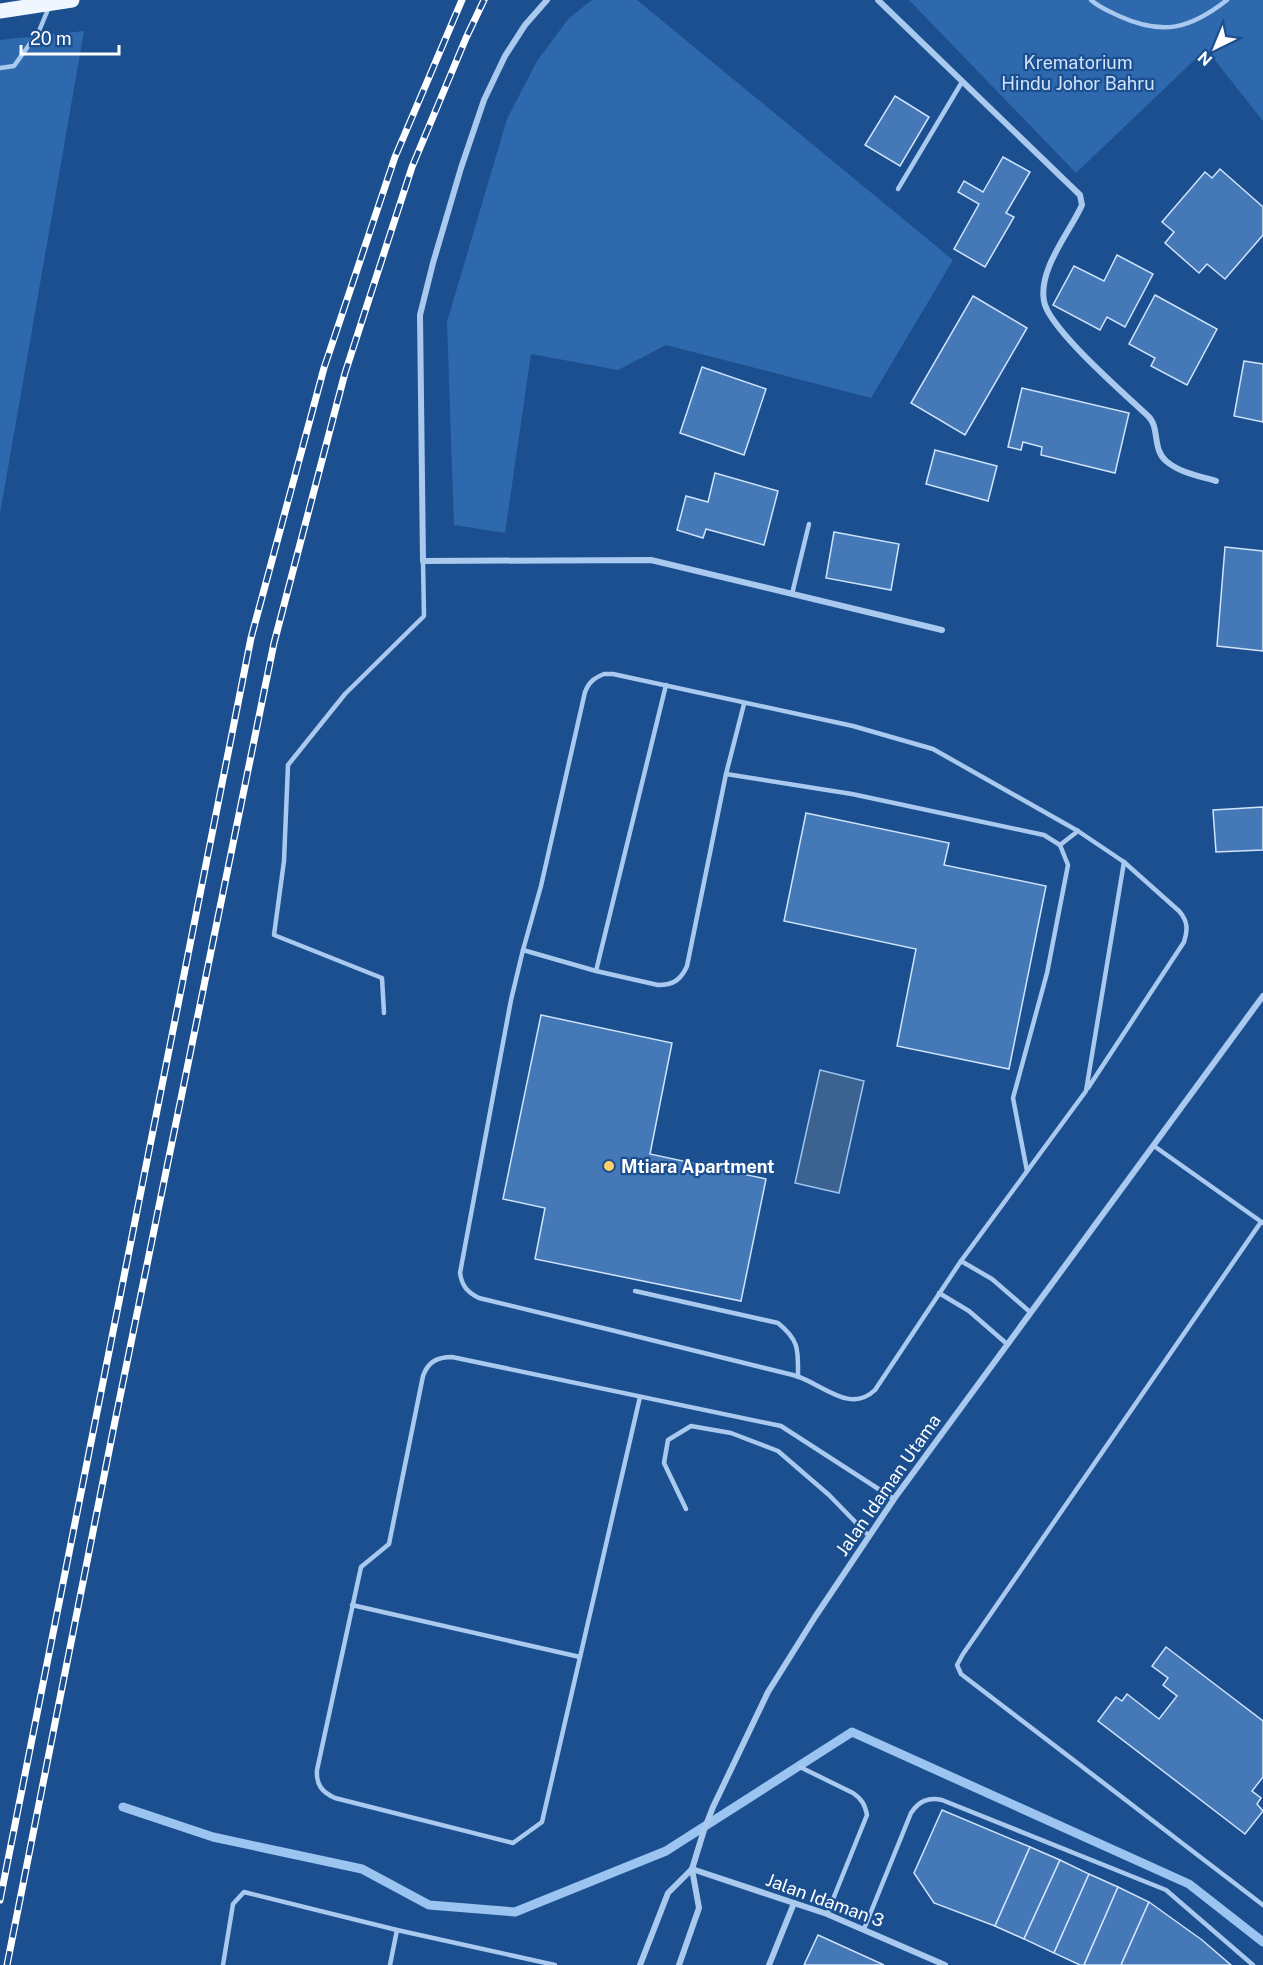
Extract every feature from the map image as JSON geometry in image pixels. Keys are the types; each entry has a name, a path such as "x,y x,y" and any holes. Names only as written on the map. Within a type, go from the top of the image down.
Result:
{"main road":[{"path":"0,11 72,0"}],"street":[{"path":"548,0 525,25 505,56 484,100 458,179 420,315 423,561 651,560 942,630"},
{"path":"878,0 1082,198 1082,205 1053,258 1045,280 1044,304 1052,318 1098,370 1152,420 1159,454 1184,472 1216,482"},
{"name":"Jalan Idaman Utama","path":"679,1965 699,1908 692,1869 704,1830 768,1692 894,1499 1263,996"},
{"name":"Jalan Idaman Utama","path":"640,1965 668,1893 692,1869"},
{"name":"Jalan Idaman 3","path":"692,1869 827,1914 945,1965"},
{"path":"769,1965 794,1903"}],"lane":[{"path":"1091,0 1098,6 1139,25 1167,29 1189,23 1214,10 1227,0"},
{"path":"0,68 14,66 39,31 50,4"},
{"path":"898,189 962,82"},
{"path":"792,594 809,524"},
{"path":"384,1013 382,978 274,934 284,861 288,765 345,694 424,616 423,561"},
{"path":"613,674 744,704 853,726 933,748 1078,831 1124,862 1185,917 1187,926 1184,942 1086,1091 961,1261 875,1390 868,1397 859,1401 849,1400 798,1377 479,1298 465,1288 460,1273 511,1000 541,886 589,684 595,677 613,674"},
{"path":"596,971 666,685"},
{"path":"523,950 596,971 658,985 676,982 683,975 687,966 726,774 744,704"},
{"path":"726,774 875,798 1044,835 1060,844 1068,865 1047,973 1013,1098 1027,1171"},
{"path":"1060,844 1078,831"},
{"path":"1086,1091 1124,862"},
{"path":"1154,1146 1262,1222 957,1665 961,1674 1263,1905"},
{"path":"961,1261 992,1279 1030,1312"},
{"path":"635,1291 778,1323 792,1334 798,1350 798,1377"},
{"path":"939,1293 969,1311 1007,1344"},
{"path":"640,1397 542,1822 513,1843 326,1794 316,1779 317,1770 361,1567 389,1544 423,1376 426,1367 433,1361 442,1357 452,1357 781,1426 894,1499"},
{"path":"686,1509 664,1463 668,1440 691,1426 732,1433 778,1451 829,1495 869,1536"},
{"path":"352,1605 580,1657"},
{"path":"800,1767 860,1798 867,1815 827,1914"},
{"path":"864,1929 911,1813 916,1805 933,1798 1166,1890 1253,1965"},
{"path":"222,1965 232,1904 243,1892 397,1930 555,1965"},
{"path":"390,1965 397,1930"}],"green space":[{"path":"592,0 637,0 953,260 871,398 666,345 618,370 531,354 505,533 454,525 447,322 507,119 537,61 569,18"},
{"name":"Krematorium Hindu Johor Bahru","path":"909,0 1263,0 1263,121 1206,49 1076,173"},
{"path":"84,31 0,514 0,40"}],"shaded area":[{"path":"820,1070 864,1081 839,1193 795,1183"}],"building":[{"path":"895,96 929,117 900,166 865,145"},
{"path":"1003,157 1030,172 1006,213 1014,217 985,267 954,249 979,204 958,192 964,181 983,192"},
{"path":"1220,169 1263,207 1263,235 1225,279 1207,264 1199,273 1165,243 1174,232 1162,222 1205,172 1212,178"},
{"path":"1117,255 1153,274 1125,327 1107,317 1100,330 1053,305 1074,266 1104,281"},
{"path":"1155,295 1217,329 1187,385 1151,366 1155,358 1129,344"},
{"path":"973,296 1027,328 965,435 911,403"},
{"path":"1244,361 1263,364 1263,422 1234,416"},
{"path":"702,367 766,389 744,455 680,433"},
{"path":"1022,388 1129,413 1115,473 1041,455 1042,447 1023,442 1021,450 1008,447"},
{"path":"935,450 997,466 988,501 926,484"},
{"path":"715,473 778,491 764,545 706,529 703,538 677,530 686,496 708,502"},
{"path":"834,532 899,544 891,590 826,578"},
{"path":"1225,547 1263,551 1263,651 1217,646"},
{"path":"1263,807 1263,850 1216,852 1213,810"},
{"path":"806,813 949,843 944,865 1046,886 1009,1069 897,1046 916,949 784,921"},
{"name":"Mtiara Apartment","path":"541,1015 672,1043 650,1154 766,1179 741,1301 535,1259 545,1208 503,1199"},
{"path":"1166,1647 1263,1721 1263,1777 1252,1791 1261,1798 1257,1804 1263,1811 1245,1834 1098,1721 1116,1697 1122,1701 1127,1694 1159,1719 1177,1696 1163,1685 1168,1678 1152,1666"},
{"path":"942,1810 1030,1847 995,1926 934,1903 914,1873"},
{"path":"1030,1847 1060,1860 1024,1939 995,1926"},
{"path":"1060,1860 1089,1874 1054,1953 1024,1939"},
{"path":"1089,1874 1118,1887 1084,1965 1080,1965 1054,1953"},
{"path":"1118,1887 1149,1902 1121,1965 1084,1965"},
{"path":"1149,1902 1202,1940 1231,1965 1121,1965"},
{"path":"818,1935 884,1965 804,1965"}],"waterway":[{"path":"123,1807 213,1837 362,1869 429,1905 515,1912 666,1851 852,1732 1189,1884 1263,1942"}],"railway":[{"path":"0,1900 251,638 324,368 395,157 462,0"},
{"path":"7,1965 112,1436 274,643 345,373 412,167 484,0"}],"place":[{"name":"Mtiara Apartment","path":"609,1166"}]}
